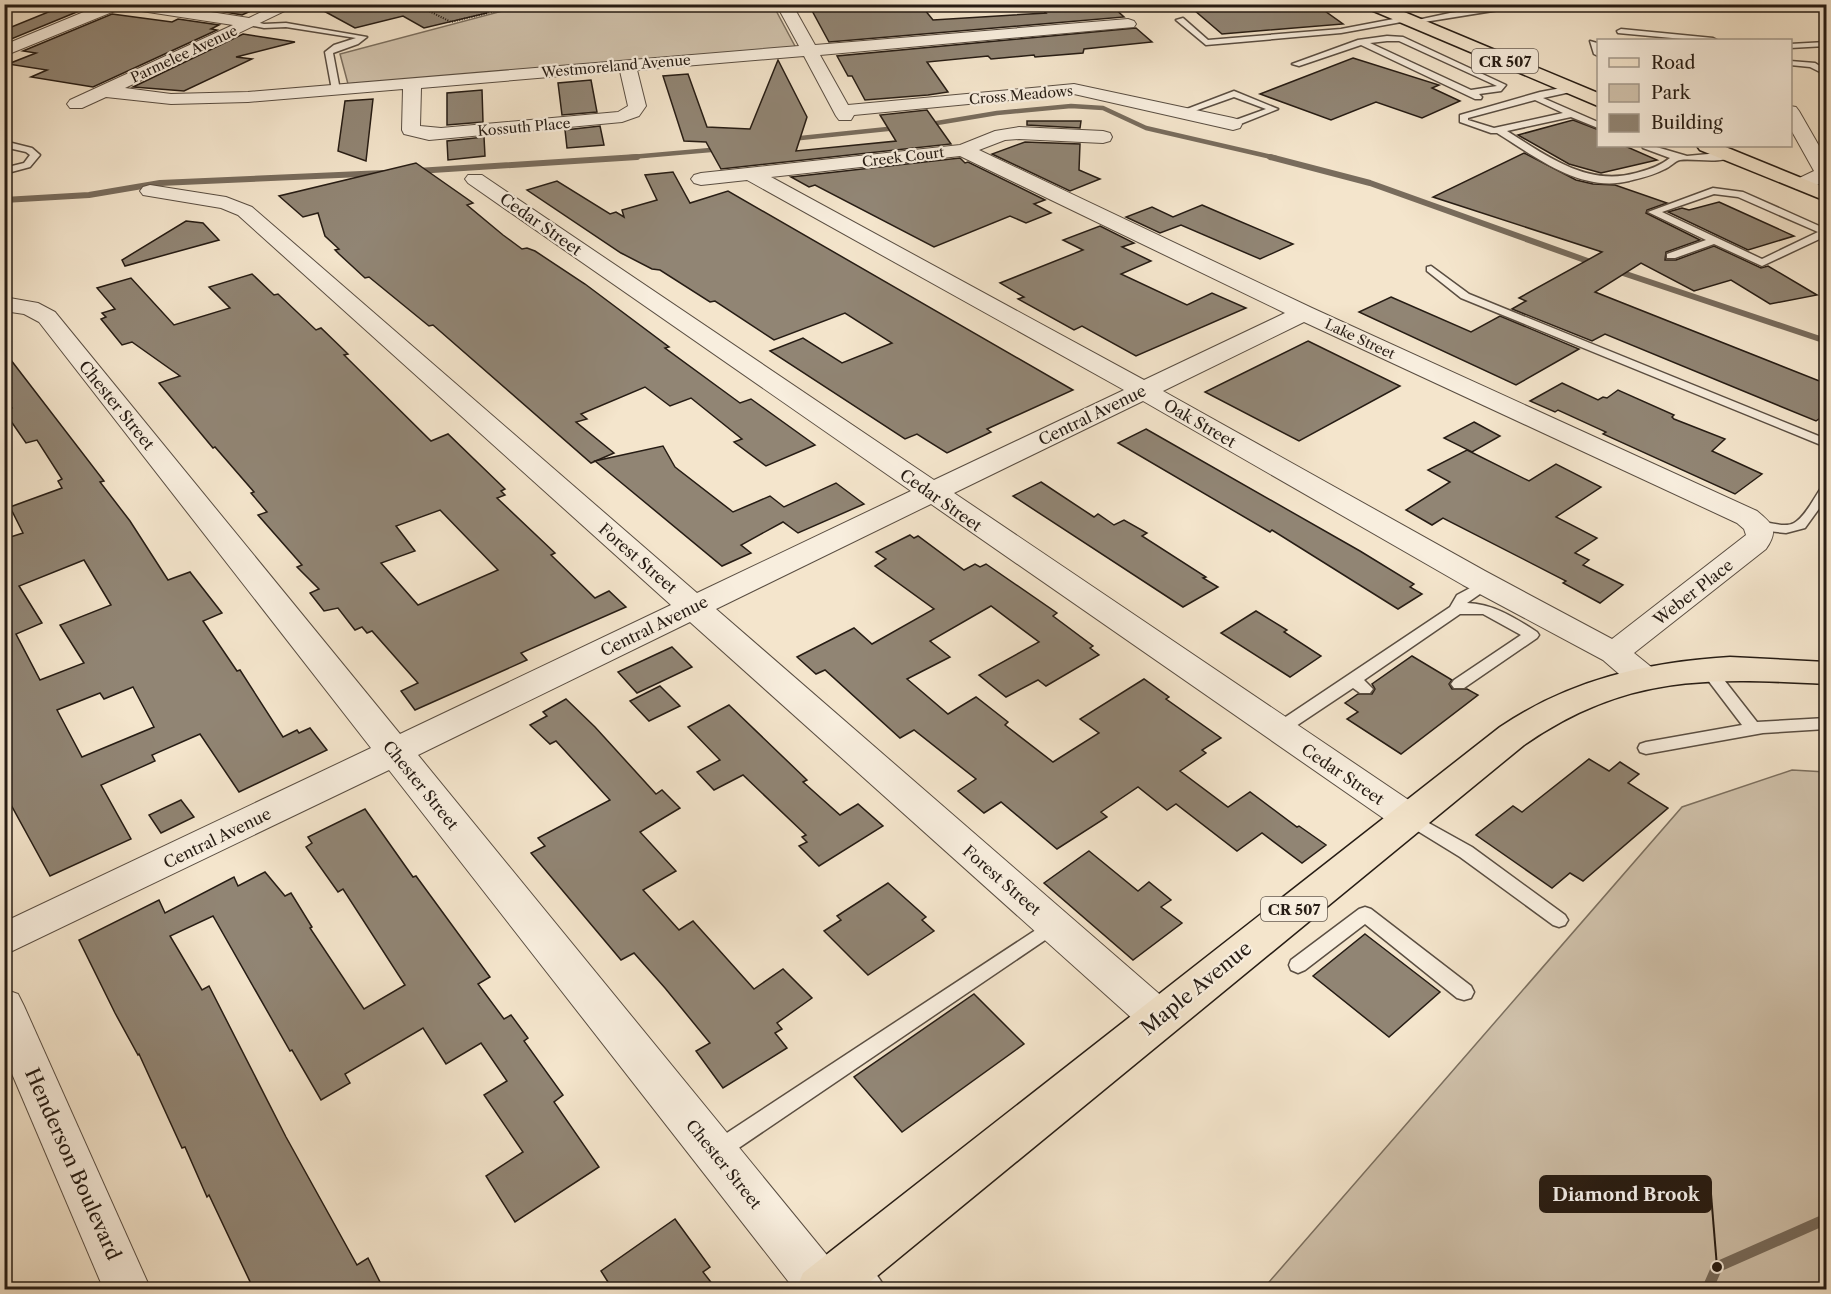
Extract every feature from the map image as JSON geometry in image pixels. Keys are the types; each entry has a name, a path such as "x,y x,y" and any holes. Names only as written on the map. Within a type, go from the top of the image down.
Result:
{"main road":[{"name":"CR 507","path":"1370,4 1597,99"},
{"path":"1710,147 1827,195"},
{"name":"Maple Avenue","path":"822,1289 865,1276 1158,1017 1512,736 1540,717 1582,697 1644,678 1709,670 1766,668 1827,672"}],"street":[{"path":"4,51 117,4"},
{"path":"125,4 252,23"},
{"name":"Parmelee Avenue","path":"76,104 292,4"},
{"path":"784,4 809,51"},
{"name":"Westmoreland Avenue","path":"104,91 149,98 195,100 1128,24"},
{"name":"Cross Meadows","path":"809,51 843,114 1074,89 1233,124"},
{"name":"Kossuth Place","path":"412,84 411,130 441,134 610,119 628,115 637,106 627,65"},
{"path":"1792,113 1824,171 1822,176 1802,184"},
{"name":"Creek Court","path":"701,179 963,150 1002,135 1019,133 1103,137"},
{"name":"Lake Street","path":"963,150 1304,313 1747,517 1758,526"},
{"name":"Oak Street","path":"751,174 1143,390 1485,584 1614,652 1644,678"},
{"name":"Cedar Street","path":"475,179 1408,818"},
{"name":"Forest Street","path":"150,191 226,203 245,211 1158,1017"},
{"name":"Chester Street","path":"4,304 30,308 47,317 822,1289"},
{"name":"Central Avenue","path":"4,940 1304,313"},
{"name":"Weber Place","path":"1614,652 1756,543 1760,535 1758,526"},
{"name":"Henderson Boulevard","path":"4,1006 128,1290"}],"lane":[{"path":"1180,20 1206,43 1336,32 1402,16 1533,4"},
{"path":"252,23 264,26 286,25 363,37 358,42 336,47 329,52 336,90"},
{"path":"1621,31 1703,39"},
{"path":"1336,32 1364,43 1499,108"},
{"path":"1296,64 1364,43 1389,38 1400,39 1502,85 1498,89 1470,93"},
{"path":"1593,43 1597,50"},
{"path":"1792,46 1827,44"},
{"path":"1792,63 1812,65 1827,73"},
{"path":"1572,89 1543,94 1463,117 1464,122 1477,128 1499,130 1572,114"},
{"path":"1183,112 1234,94 1274,109 1233,124"},
{"path":"1538,97 1597,124"},
{"path":"1499,130 1567,171 1609,181 1628,180 1668,165 1675,158"},
{"path":"4,144 29,150 34,154 27,165 4,171"},
{"path":"1526,146 1574,166"},
{"path":"1648,147 1675,158 1692,160 1730,155"},
{"path":"1590,174 1609,181"},
{"path":"1713,191 1740,194 1826,232 1762,263 1653,212 1713,191"},
{"path":"1671,256 1714,241"},
{"path":"1431,269 1465,296 1827,443"},
{"path":"1758,526 1789,531 1801,526 1826,492"},
{"path":"1278,730 1359,685 1456,610 1462,598 1485,584"},
{"path":"1456,610 1475,608 1492,612 1532,635 1459,684"},
{"path":"1709,670 1754,728"},
{"path":"1646,748 1754,728 1827,724"},
{"path":"1408,818 1466,852 1559,920"},
{"path":"1298,965 1365,914 1464,992"},
{"path":"715,1153 1054,925"}],"path":[{"path":"425,9 451,22 490,13 496,11 490,9 492,7 507,4"},
{"path":"483,9 490,13"}],"green space":[{"path":"529,4 773,5 796,48 348,84 340,54"},
{"path":"1792,770 1826,772 1826,1289 1263,1289 1682,807"}],"building":[{"path":"211,4 266,4 242,15 202,8"},
{"path":"311,4 486,4 487,13 424,28 403,16 355,28"},
{"path":"823,4 920,4 933,20 1046,13 1044,11 1105,6 1113,7 1124,17 829,42 810,7 824,6"},
{"path":"1187,4 1315,4 1343,24 1222,34"},
{"path":"63,6 84,9 4,42 4,30"},
{"path":"112,14 172,22 178,19 219,25 211,29 217,30 93,87 31,77 47,70 8,64 36,53 23,51"},
{"path":"1136,28 1152,42 1084,49 1083,53 991,59 988,56 927,62 948,92 928,95 865,100 852,76 848,76 837,56"},
{"path":"243,34 295,42 236,57 252,59 184,91 133,87"},
{"path":"1353,58 1439,85 1432,88 1460,101 1422,118 1376,102 1331,120 1260,94"},
{"path":"778,60 807,117 796,151 896,141 880,115 927,110 951,144 721,169 706,142 684,141 663,76 688,74 707,127 750,129"},
{"path":"591,80 597,112 562,115 558,83"},
{"path":"482,90 483,122 447,125 447,93"},
{"path":"373,99 366,161 338,151 345,101"},
{"path":"1573,120 1597,129 1597,147 1627,147 1657,160 1601,173 1569,164 1518,135"},
{"path":"1027,121 1081,121 1080,128 1027,125"},
{"path":"600,126 604,145 567,148 565,130"},
{"path":"484,137 485,156 448,160 447,141"},
{"path":"1025,142 1080,144 1079,170 1100,179 1070,191 992,154"},
{"path":"1524,153 1576,180 1593,184 1615,185 1667,203 1647,210 1646,213 1700,240 1666,252 1665,260 1676,260 1714,246 1761,268 1768,266 1817,295 1770,304 1731,280 1694,291 1641,263 1595,292 1827,384 1827,413 1816,421 1605,334 1592,341 1512,309 1526,301 1519,298 1602,252 1433,197"},
{"path":"960,158 965,163 968,162 1045,200 1034,204 1051,213 1026,223 1010,216 934,247 815,185 809,187 791,177"},
{"path":"416,163 473,203 467,205 522,249 535,251 585,284 669,347 665,348 740,403 751,399 815,445 766,466 734,442 742,439 691,398 670,406 645,387 581,414 587,419 576,422 614,453 591,463 433,325 429,326 369,277 365,278 335,250 339,249 325,236 318,213 303,217 279,196"},
{"path":"673,172 690,203 728,191 1073,390 987,429 991,432 947,453 917,434 905,439 770,351 803,338 842,363 892,343 845,313 774,340 715,301 710,302 660,270 652,269 621,253 527,190 557,181 610,214 616,212 624,217 622,210 657,200 645,175"},
{"path":"1719,202 1794,236 1748,250 1668,212 1682,208 1689,210"},
{"path":"1202,205 1293,244 1260,259 1181,225 1160,233 1126,217 1152,207 1173,217"},
{"path":"186,221 203,223 219,240 125,266 122,260"},
{"path":"1100,226 1134,243 1122,247 1151,261 1121,274 1187,305 1212,293 1246,308 1136,356 1082,326 1074,330 1018,299 1024,297 1000,283 1083,250 1063,240"},
{"path":"252,274 274,295 278,294 316,330 321,328 348,354 344,355 431,441 448,434 505,489 501,491 505,495 497,498 555,553 551,555 595,598 609,591 626,607 521,653 527,660 415,710 401,691 418,683 372,631 367,633 362,627 355,630 338,608 324,611 310,593 319,589 297,567 302,565 258,515 267,512 251,493 254,492 215,447 213,448 159,383 180,376 132,342 122,345 101,319 106,317 102,313 115,309 97,288 131,278 174,325 230,308 209,287","holes":["440,510 498,570 418,605 381,563 415,551 396,526"]},
{"path":"1391,297 1471,332 1500,316 1579,349 1516,385 1359,312"},
{"path":"1308,341 1400,386 1299,441 1205,392"},
{"path":"4,351 104,481 100,482 130,521 168,580 190,572 222,613 203,621 237,671 240,670 283,737 297,730 299,733 310,728 327,750 239,792 200,734 152,755 155,761 101,785 131,839 50,876 4,792 4,539 23,533 10,507 62,488 58,481 62,479 37,440 26,443 4,411 12,408 4,398","holes":["84,560 111,605 60,625 84,663 40,680 16,634 42,623 19,586","133,687 154,727 82,757 57,710 100,693 104,699"]},
{"path":"1562,383 1598,400 1603,397 1607,398 1618,390 1674,415 1672,417 1674,419 1725,439 1712,451 1762,474 1735,494 1603,434 1606,432 1558,410 1555,412 1530,401"},
{"path":"1474,422 1500,436 1472,452 1444,438"},
{"path":"1146,429 1360,551 1414,584 1410,587 1422,594 1398,609 1272,530 1270,532 1118,443"},
{"path":"663,446 675,467 733,512 770,496 784,507 836,483 864,504 798,533 783,522 741,545 751,553 722,566 595,461"},
{"path":"1467,450 1529,481 1556,464 1601,487 1556,517 1597,538 1575,553 1589,560 1583,565 1623,585 1600,603 1563,583 1566,581 1443,518 1432,525 1406,510 1450,482 1428,470"},
{"path":"1041,482 1094,517 1098,514 1114,525 1124,520 1147,533 1142,536 1218,587 1183,607 1013,496"},
{"path":"910,535 914,538 918,536 964,570 975,564 980,567 986,564 1057,613 1053,616 1093,646 1090,648 1099,655 1046,686 1038,680 1006,697 979,675 1039,642 991,606 930,641 950,657 907,679 948,714 976,697 1008,722 1005,725 1053,762 1099,733 1080,719 1144,679 1169,697 1166,699 1221,738 1202,750 1206,753 1180,771 1228,807 1250,792 1297,827 1299,826 1326,845 1302,863 1262,833 1237,851 1176,804 1167,810 1138,787 1101,812 1107,817 1057,849 1001,802 984,813 958,791 976,779 914,730 900,738 825,670 816,674 797,657 854,628 872,644 934,609 875,566 886,559 876,552"},
{"path":"1256,611 1287,630 1284,632 1321,656 1290,677 1221,633"},
{"path":"672,647 692,667 637,693 618,672"},
{"path":"1412,656 1452,680 1449,684 1452,689 1467,689 1478,695 1401,754 1347,719 1358,712 1345,703 1358,694 1372,694 1375,689 1372,684"},
{"path":"660,686 680,706 649,721 630,701"},
{"path":"566,699 656,794 662,790 680,808 640,832 676,871 643,890 679,930 693,921 754,989 783,969 812,998 777,1023 782,1029 775,1033 787,1048 723,1088 696,1051 710,1043 634,953 621,960 531,853 545,846 538,838 610,800 556,741 550,744 530,725 547,716 543,712"},
{"path":"729,705 807,780 803,782 840,815 858,804 883,826 819,866 799,846 807,842 802,837 806,835 743,775 714,790 697,772 720,760 688,727"},
{"path":"1589,759 1609,771 1620,762 1639,774 1628,783 1668,808 1583,881 1570,873 1552,888 1476,835 1513,806 1522,812"},
{"path":"181,800 194,817 161,833 149,815"},
{"path":"365,809 413,877 416,876 490,977 478,984 504,1019 511,1015 528,1038 524,1041 563,1095 554,1102 599,1167 515,1222 486,1176 523,1152 484,1095 507,1081 481,1043 446,1064 423,1028 345,1074 350,1083 321,1100 292,1050 290,1051 213,916 170,936 202,990 209,986 286,1137 357,1265 368,1258 384,1290 254,1290 209,1195 207,1197 185,1147 182,1148 139,1054 115,1013 79,940 159,900 165,913 234,877 238,886 265,872 285,896 291,893 312,927 310,928 364,1009 405,985 343,889 338,892 306,847 312,843 308,837"},
{"path":"1089,851 1138,891 1149,882 1171,900 1161,907 1182,923 1133,960 1044,883"},
{"path":"888,883 926,917 922,920 934,931 868,975 824,931 841,920 837,916"},
{"path":"1365,934 1440,992 1389,1037 1313,976"},
{"path":"974,994 1024,1044 902,1132 854,1077"},
{"path":"675,1219 710,1267 703,1272 717,1290 613,1290 601,1271"}],"waterway":[{"path":"925,125 997,113 1071,106 1103,108 1146,128 1276,158"},
{"path":"791,139 897,128"},
{"path":"620,158 722,149"},
{"path":"417,171 637,157"},
{"path":"1270,157 1370,183 1596,264"},
{"path":"4,200 89,195 160,183 384,173"},
{"path":"1614,270 1826,341"},
{"path":"1707,1290 1717,1267 1826,1219"}],"place":[{"name":"Diamond Brook","path":"1717,1267"}]}
